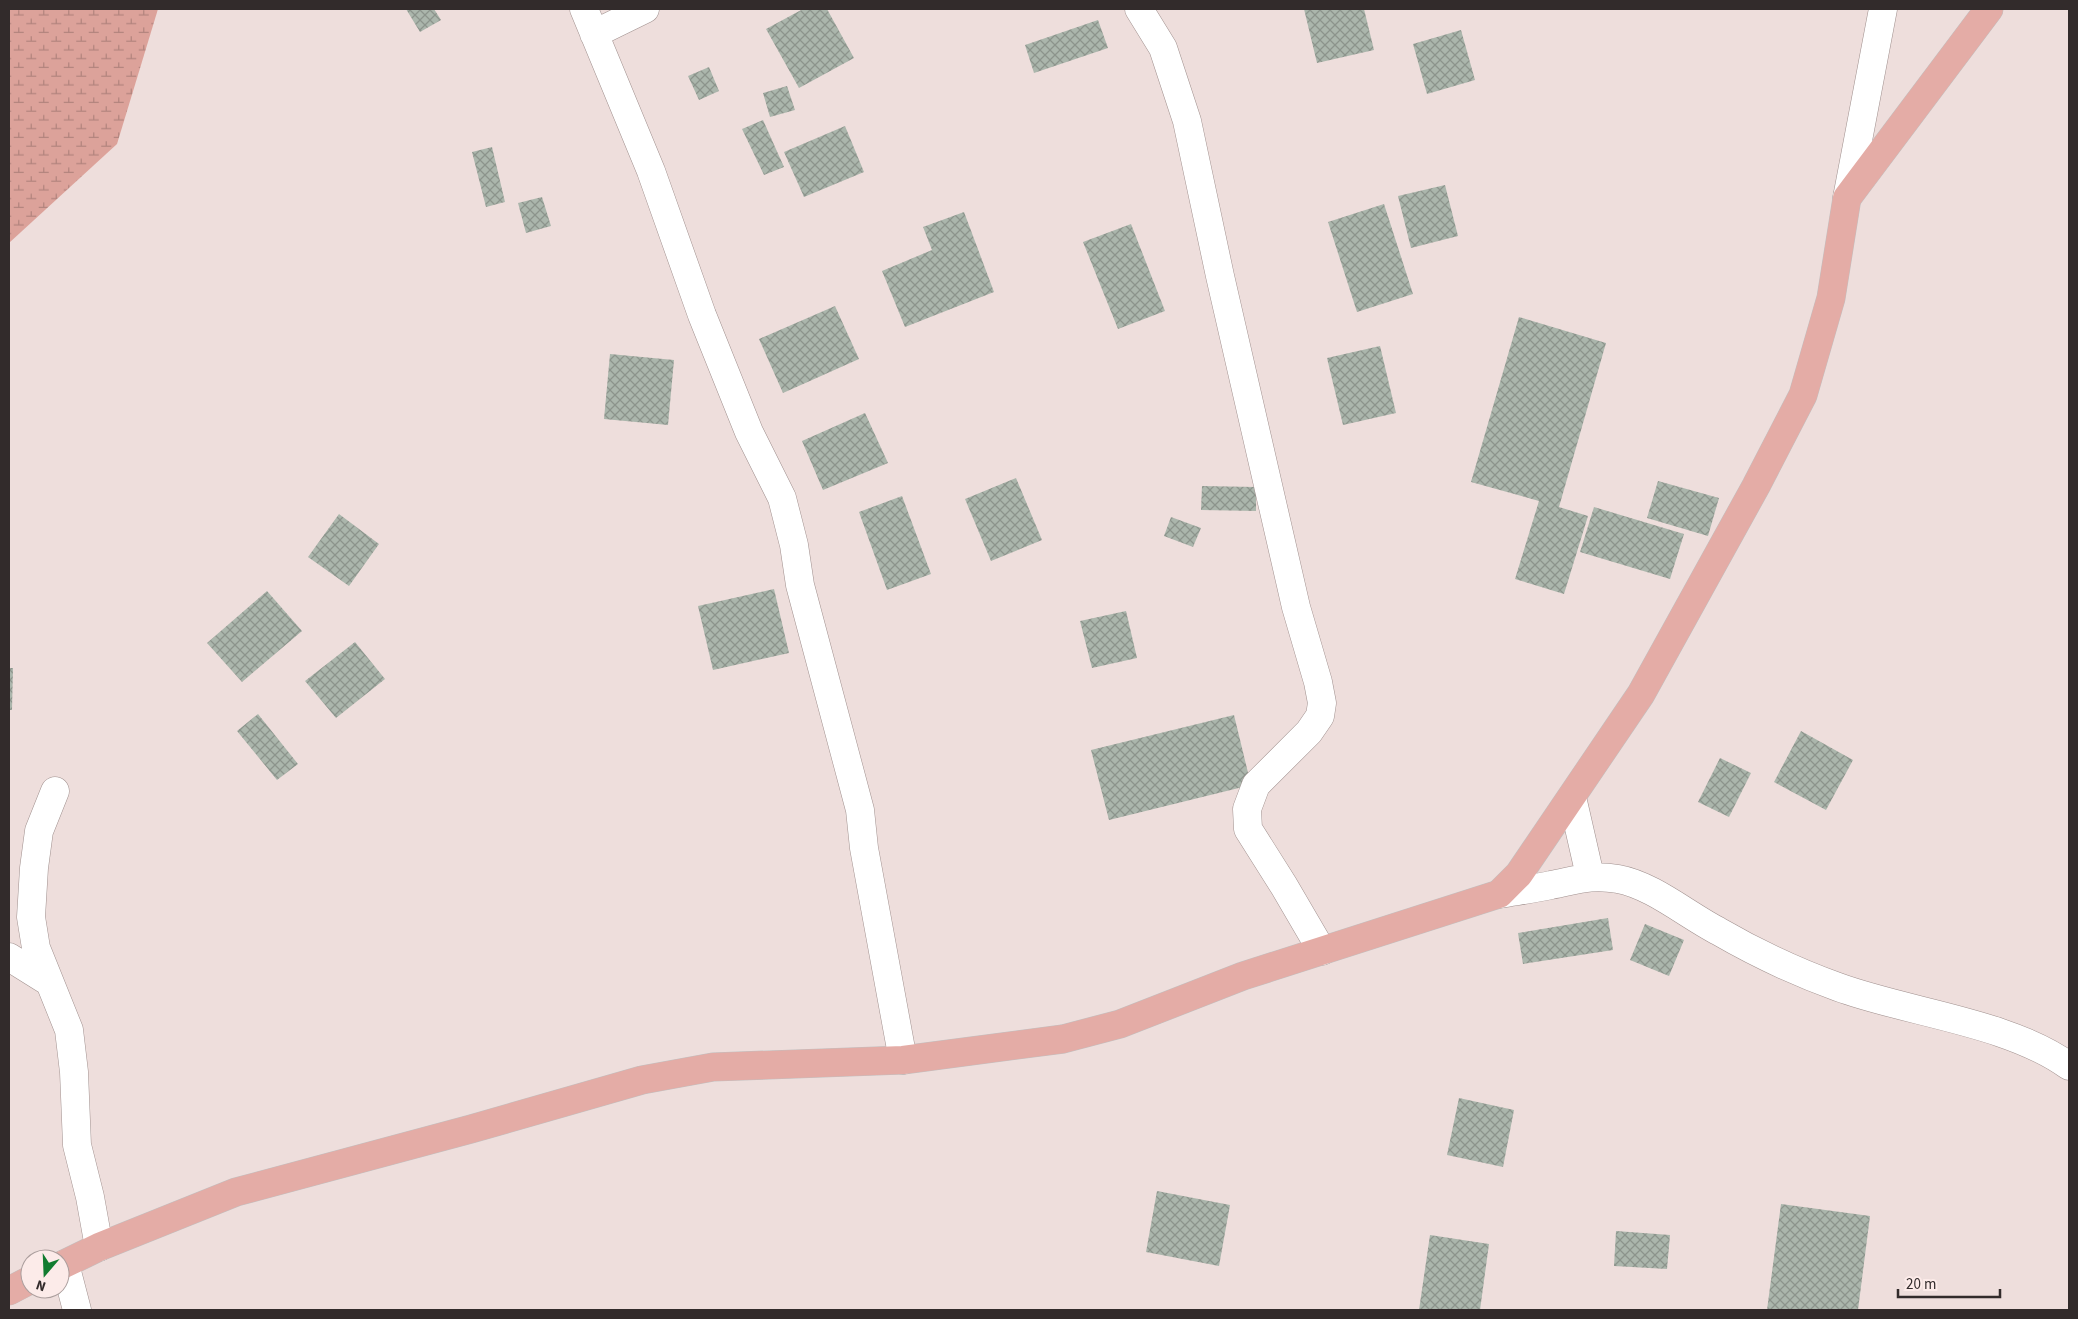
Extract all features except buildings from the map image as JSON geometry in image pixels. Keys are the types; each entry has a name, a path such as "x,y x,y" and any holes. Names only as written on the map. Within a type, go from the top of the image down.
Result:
{"main road":[{"path":"70,1261 99,1247 236,1192 471,1129 642,1080 713,1067 903,1060 1072,1036 1120,1024 1243,976 1499,894 1519,874 1641,694 1756,486 1803,395 1831,298 1846,198 1989,9"}],"street":[{"path":"584,9 650,171 702,315 749,432 782,498 794,545 800,585 860,810 864,848 903,1060"},
{"path":"594,34 645,9"},
{"path":"1139,9 1163,48 1187,121 1220,276 1296,608 1318,682 1322,703 1320,716 1309,732 1256,785 1247,809 1248,829 1322,951"},
{"path":"1846,198 1883,9"},
{"path":"55,791 39,831 34,868 31,917 36,948 68,1030 74,1072 77,1145 90,1197 99,1247"},
{"path":"1572,797 1590,876"},
{"path":"1499,894 1590,876 1619,879 1644,887 1756,953 1838,988 1986,1029 2031,1044 2069,1066"},
{"path":"9,957 50,982"},
{"path":"70,1289 77,1310"}],"green space":[{"path":"9,9 158,9 117,144 9,243"}]}
